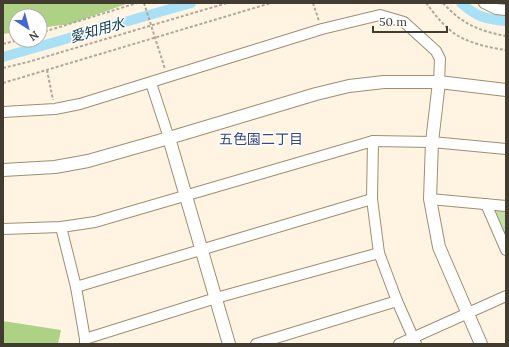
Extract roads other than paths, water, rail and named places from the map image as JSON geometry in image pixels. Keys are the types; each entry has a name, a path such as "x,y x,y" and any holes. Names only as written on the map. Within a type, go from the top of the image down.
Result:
{"street":[{"path":"484,3 496,9 506,10"},
{"path":"3,112 55,109 80,104 322,29 380,15 404,22 436,51 440,59 439,82 432,142 430,198 439,247 481,344"},
{"path":"3,170 72,165 316,94 349,86 384,82 439,82 506,90"},
{"path":"151,83 169,138 229,344"},
{"path":"373,141 372,199 379,253 397,301 415,341"},
{"path":"3,229 61,227 95,222 373,141 432,142 506,149"},
{"path":"430,198 506,206"},
{"path":"76,287 372,199"},
{"path":"486,204 506,250"},
{"path":"61,227 76,287 85,342 216,298 379,253"},
{"path":"399,344 415,341 467,313 506,296"},
{"path":"256,344 397,301"}],"waterway":[{"name":"愛知用水","path":"3,57 191,3"},
{"name":"愛知用水","path":"461,3 477,14 492,19 506,21"}],"district":[{"name":"五色園二丁目","path":"261,139"}]}
